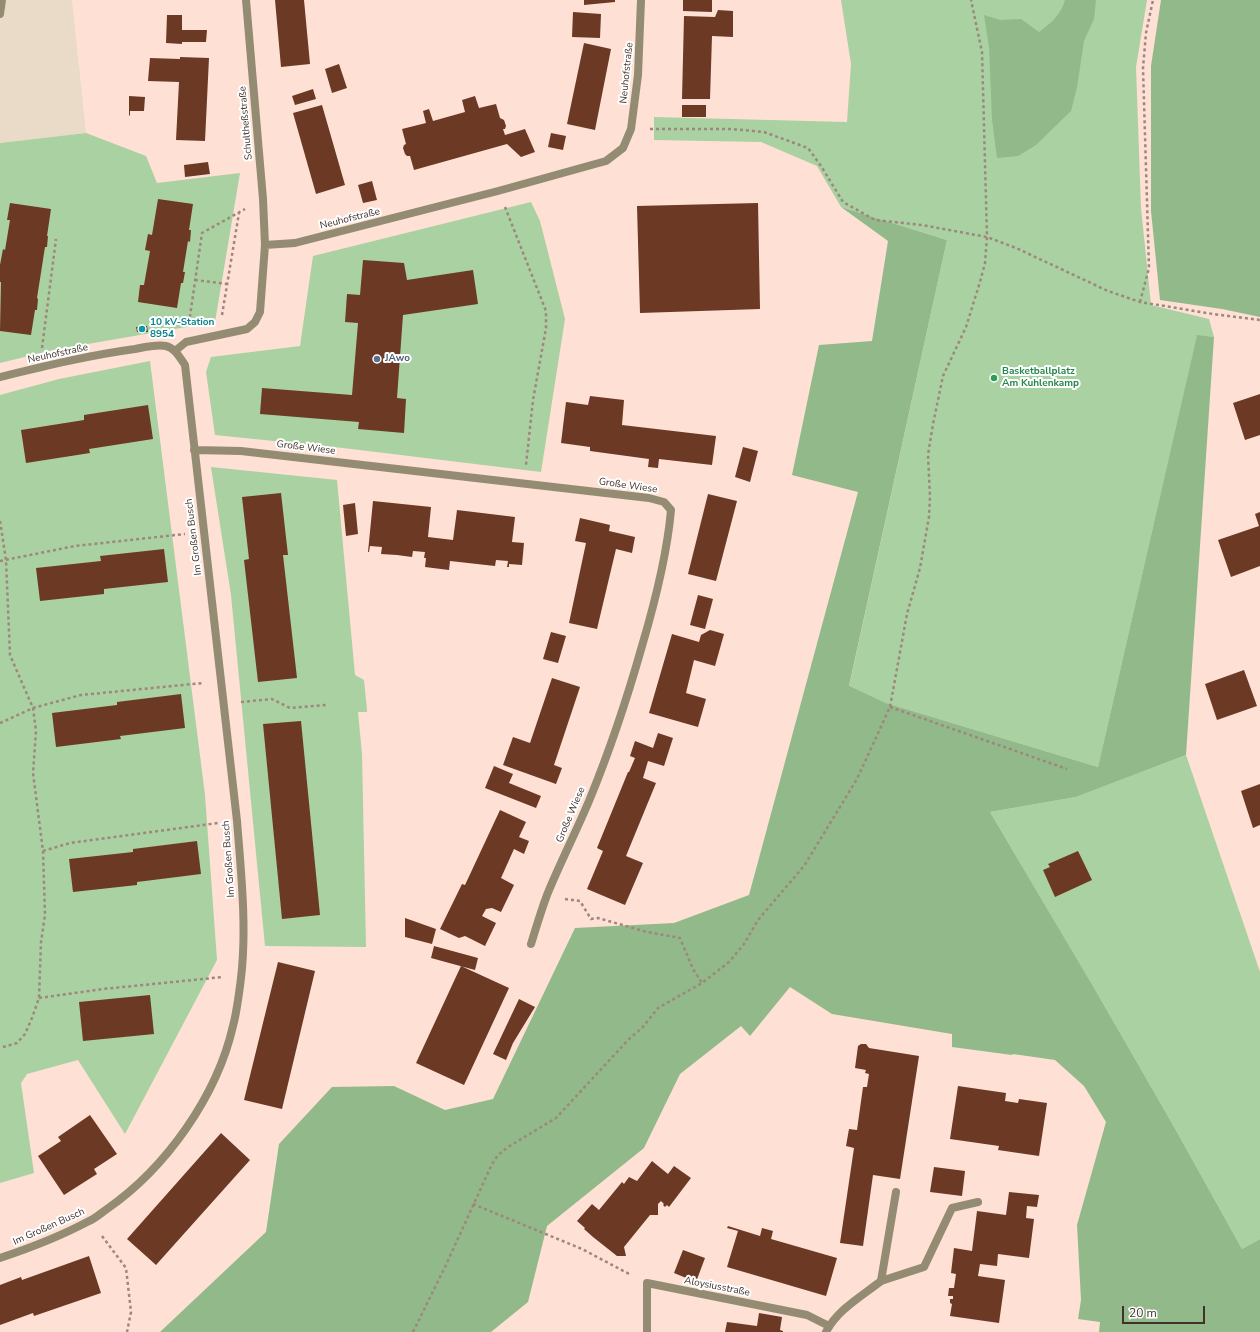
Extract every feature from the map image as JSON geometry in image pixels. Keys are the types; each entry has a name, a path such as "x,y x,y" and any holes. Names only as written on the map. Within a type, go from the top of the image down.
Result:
{"street":[{"path":"0,14 2,0"},
{"name":"Schultheßstraße","path":"246,0 263,199 265,245"},
{"name":"Neuhofstraße","path":"265,245 295,243 498,191 606,161 623,148 631,129 638,74 641,0"},
{"path":"175,350 186,342 247,329 256,322 260,312 265,245"},
{"name":"Neuhofstraße","path":"0,378 41,367 122,350 167,346 175,350"},
{"name":"Im Großen Busch","path":"0,1258 29,1248 90,1221 120,1200 146,1177 171,1149 192,1120 208,1092 221,1064 233,1026 241,977 241,870 237,821 225,704 185,365 175,350"},
{"name":"Große Wiese","path":"194,450 241,451 649,498 664,502 671,510 669,533 660,579 650,620 632,681 613,738 591,794 546,896 531,944"},
{"path":"896,1192 881,1281 924,1267 952,1208 978,1202"},
{"name":"Aloysiusstraße","path":"647,1283 807,1315 828,1329 839,1314 881,1281"},
{"path":"647,1283 647,1332"}],"path":[{"path":"413,1332 445,1267 492,1164 498,1155 508,1147 556,1118 629,1039 642,1028 658,1008 702,983 729,962 744,944 758,920 804,866 857,779 890,707 907,614 920,568 929,517 930,497 928,455 934,418 943,376 966,327 985,263 987,236 982,52 971,0"},
{"path":"1140,302 1149,268 1143,68 1146,33 1153,0"},
{"path":"631,129 732,128 764,132 808,148 843,202 875,220 922,225 987,236 1016,248 1108,292 1140,302 1260,320"},
{"path":"498,191 546,311 546,328 533,400 524,483"},
{"path":"186,342 202,233 263,199"},
{"path":"218,335 239,213"},
{"path":"41,367 42,348 56,239"},
{"path":"195,280 227,284"},
{"path":"0,522 6,560 10,655 33,708 36,731 33,773 43,851 45,915 41,942 39,998 25,1034 17,1043 0,1048"},
{"path":"0,561 75,546 204,532"},
{"path":"0,723 33,708 81,695 222,681"},
{"path":"225,704 272,699 290,708 326,705"},
{"path":"890,707 1068,769"},
{"path":"43,851 70,843 237,821"},
{"path":"546,896 580,901 591,919 598,918 648,932 680,938 693,969 702,983"},
{"path":"39,998 103,989 224,977 241,977"},
{"path":"473,1204 582,1249 647,1283"},
{"path":"90,1221 126,1268 131,1312 127,1332"}],"shaded area":[{"path":"0,0 72,0 86,133 0,143"}],"green space":[{"path":"841,0 1147,0 1136,67 1141,208 1151,305 1209,319 1214,337 1197,336 1098,767 886,703 849,687 947,240 841,207 817,166 761,142 654,140 654,117 847,122 851,64"},
{"path":"1065,0 1096,0 1094,19 1084,41 1077,87 1071,111 1036,145 1018,156 997,158 992,119 989,47 984,15 1000,20 1021,19 1039,32 1058,14"},
{"path":"1161,0 1260,0 1260,317 1222,309 1160,300 1151,211 1151,66"},
{"path":"86,133 146,156 157,183 240,173 215,322 53,350 0,363 0,143"},
{"path":"531,202 540,221 565,319 541,472 343,448 215,435 206,372 211,357 300,346 313,256"},
{"path":"841,207 947,240 849,686 886,703 1098,767 1197,335 1214,337 1186,755 1076,797 990,812 1093,986 1242,1249 1260,1239 1260,1332 1099,1332 1100,1322 1078,1319 1081,1300 1077,1225 1106,1122 1084,1086 1055,1060 952,1047 952,1034 832,1014 790,987 750,1036 741,1026 680,1074 644,1148 547,1226 528,1302 491,1332 160,1332 266,1232 279,1144 332,1087 394,1086 445,1110 493,1099 575,928 674,923 749,895 858,492 792,475 819,345 872,341 888,241"},
{"path":"150,361 205,795 217,960 125,1134 78,1060 27,1074 21,1083 34,1173 0,1183 0,395 59,379"},
{"path":"211,467 337,480 355,675 364,680 367,710 367,712 358,712 362,754 366,947 265,946 231,595"},
{"path":"1186,755 1260,972 1260,1239 1242,1249 1093,986 990,812 1076,797"}],"building":[{"path":"275,0 304,0 310,64 281,67"},
{"path":"584,0 615,0 615,2 584,5"},
{"path":"683,0 712,0 712,12 683,11"},
{"path":"718,10 733,11 733,37 712,36 710,99 682,99 684,16 715,17"},
{"path":"573,12 601,14 600,38 572,37"},
{"path":"167,15 182,15 182,30 207,30 206,42 182,42 182,44 166,43"},
{"path":"584,43 611,49 595,130 567,124"},
{"path":"180,57 209,58 205,141 176,140 179,82 148,81 150,58 180,59"},
{"path":"339,64 347,88 332,93 325,69"},
{"path":"313,89 316,99 295,105 292,96"},
{"path":"129,96 145,97 144,111 130,111 130,116 129,115"},
{"path":"475,96 479,108 496,104 500,118 504,120 506,126 505,129 503,129 505,135 525,129 535,152 521,157 507,144 414,170 410,156 405,154 403,148 406,144 402,129 426,123 423,111 429,109 433,121 465,112 462,100"},
{"path":"322,105 345,185 316,194 293,113"},
{"path":"682,105 706,105 706,117 682,117"},
{"path":"551,133 566,136 563,150 548,147"},
{"path":"208,162 210,174 185,177 184,165"},
{"path":"372,181 377,200 363,203 358,185"},
{"path":"158,199 193,204 189,230 191,230 190,242 188,241 183,272 185,272 183,283 181,283 177,308 138,302 140,285 144,285 150,251 145,250 148,234 152,235"},
{"path":"10,203 51,209 47,247 45,247 37,298 37,310 35,310 31,335 0,331 0,265 3,249 5,250 10,220 7,220"},
{"path":"758,203 760,309 640,313 637,206"},
{"name":"JAwo","path":"363,260 404,263 407,280 473,270 478,304 403,315 397,398 406,399 404,433 358,429 359,422 260,414 262,388 352,395 358,323 345,322 347,294 360,295"},
{"name":"10 kV-Station 8954","path":"147,326 148,332 137,332 136,327"},
{"path":"1260,394 1260,435 1245,440 1233,403"},
{"path":"590,396 624,400 622,425 716,436 712,465 659,459 658,468 648,467 649,459 590,451 590,447 561,443 566,402 588,405"},
{"path":"148,405 153,439 89,449 90,453 26,463 21,430 84,420 84,415"},
{"path":"743,447 758,451 750,482 735,477"},
{"path":"281,493 288,555 283,555 297,678 258,682 244,560 249,559 242,497"},
{"path":"708,494 737,501 716,581 688,574"},
{"path":"373,501 431,507 428,537 453,540 457,510 515,517 512,542 524,543 522,565 509,564 509,567 507,567 508,561 496,560 495,566 450,561 449,570 425,567 425,552 413,551 412,557 381,554 382,547 370,546 368,552"},
{"path":"355,503 358,534 346,536 343,505"},
{"path":"1260,512 1260,566 1231,577 1218,540 1259,526 1255,514"},
{"path":"580,518 610,525 609,531 635,537 632,553 616,549 597,629 569,623 586,543 575,541"},
{"path":"164,549 168,582 104,589 104,594 40,601 36,568 101,561 100,556"},
{"path":"698,595 713,599 705,629 690,625"},
{"path":"710,630 724,634 715,666 694,660 686,693 706,699 698,727 649,713 672,634 699,642 701,635"},
{"path":"551,632 566,636 558,663 543,659"},
{"path":"1244,670 1257,706 1217,720 1205,684"},
{"path":"552,678 580,687 554,765 562,768 556,784 503,765 513,737 530,743"},
{"path":"181,694 185,728 120,736 121,739 56,747 52,713 117,705 117,702"},
{"path":"301,721 320,915 282,919 263,724"},
{"path":"658,733 673,738 664,766 648,761 643,778 656,783 626,856 643,863 625,905 587,889 603,851 597,848 635,758 630,756 635,741 653,748"},
{"path":"494,766 513,774 509,783 541,796 536,808 485,788"},
{"path":"1260,784 1260,825 1253,828 1241,791"},
{"path":"500,810 526,822 519,837 529,841 524,854 514,849 501,878 514,885 501,912 492,908 486,909 482,916 496,923 485,946 465,936 459,938 440,929 462,884 465,885"},
{"path":"197,841 201,874 137,882 137,885 73,892 69,859 133,852 133,849"},
{"path":"1078,851 1092,880 1055,897 1043,870 1050,867 1048,864"},
{"path":"405,918 436,929 432,944 405,937"},
{"path":"434,946 478,958 475,970 431,958"},
{"path":"278,962 315,971 282,1109 244,1100"},
{"path":"461,966 509,988 464,1085 416,1063"},
{"path":"150,995 154,1034 83,1041 79,1002"},
{"path":"519,999 535,1007 513,1043 506,1060 493,1054"},
{"path":"861,1044 866,1044 869,1048 919,1056 900,1179 873,1175 863,1246 840,1243 854,1148 846,1146 849,1129 857,1130 863,1087 867,1087 869,1074 865,1073 866,1070 855,1068 858,1046"},
{"path":"958,1086 1006,1093 1005,1101 1018,1103 1019,1099 1047,1103 1039,1156 998,1150 999,1146 950,1139"},
{"path":"90,1115 117,1154 94,1169 97,1174 64,1195 38,1156 61,1141 58,1137"},
{"path":"221,1133 250,1160 156,1265 127,1239"},
{"path":"652,1161 668,1174 674,1166 691,1178 669,1207 667,1205 665,1207 661,1201 658,1204 658,1215 650,1215 624,1247 626,1256 617,1256 593,1237 577,1221 592,1204 599,1210 622,1182 624,1184 629,1177 637,1181"},
{"path":"934,1167 965,1171 962,1196 930,1192"},
{"path":"1009,1192 1039,1195 1037,1207 1027,1206 1026,1218 1034,1219 1029,1258 998,1254 997,1266 980,1264 978,1276 1005,1280 999,1323 950,1316 952,1304 950,1303 950,1299 953,1299 953,1296 948,1296 949,1288 954,1288 956,1274 951,1273 954,1248 972,1251 977,1211 1006,1215"},
{"path":"728,1226 760,1236 762,1228 773,1231 771,1239 837,1258 826,1296 727,1267 738,1231 727,1228"},
{"path":"683,1250 705,1258 696,1282 674,1273"},
{"path":"89,1256 101,1293 34,1316 33,1313 0,1325 0,1285 21,1277 22,1280"},
{"path":"759,1313 782,1317 780,1330 783,1332 725,1332 727,1322 757,1326"}],"place":[{"name":"10 kV-Station 8954","path":"142,329"},
{"name":"JAwo","path":"377,359"},
{"name":"Basketballplatz Am Kuhlenkamp","path":"994,378"}]}
